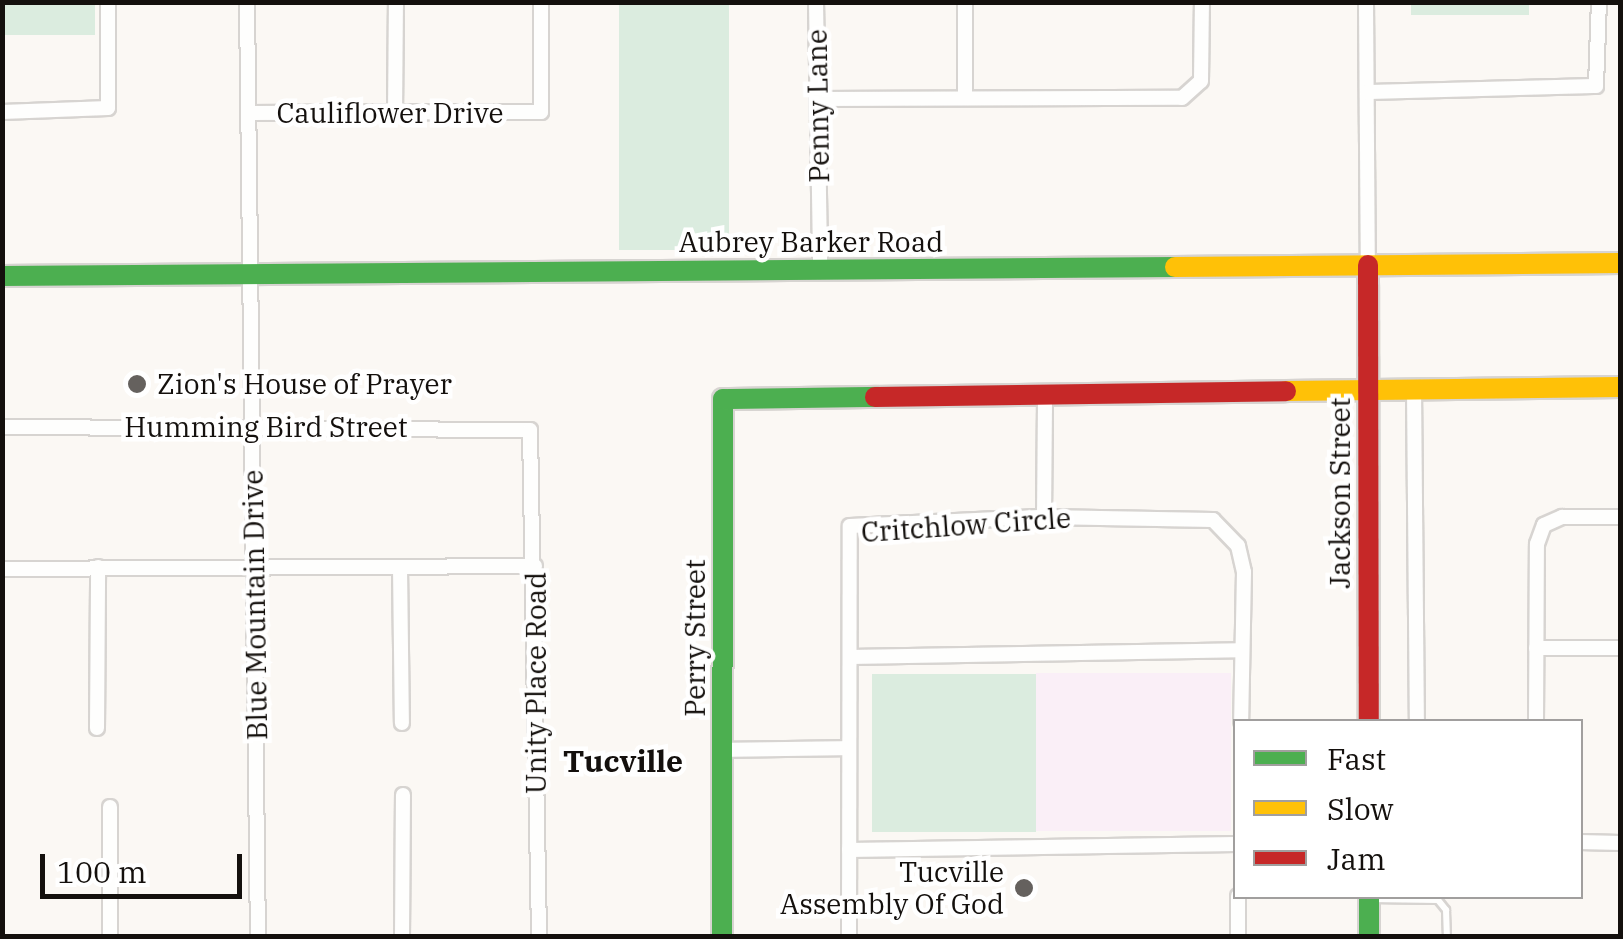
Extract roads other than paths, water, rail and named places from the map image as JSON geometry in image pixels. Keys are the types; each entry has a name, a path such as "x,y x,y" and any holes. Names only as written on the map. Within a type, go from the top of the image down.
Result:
{"street":[{"path":"2,112 108,108 108,2"},
{"name":"Blue Mountain Drive","path":"247,2 258,936"},
{"path":"395,113 396,2"},
{"name":"Cauliflower Drive","path":"249,113 541,112 542,2"},
{"name":"Penny Lane","path":"816,2 820,269"},
{"path":"965,2 965,98"},
{"path":"818,98 1195,93 1202,2"},
{"path":"1366,2 1368,264"},
{"path":"1367,92 1596,86 1599,2"},
{"name":"Aubrey Barker Road","path":"2,276 1620,262"},
{"name":"Jackson Street","path":"1368,264 1369,719"},
{"path":"1044,517 1046,394 1620,387"},
{"path":"1414,390 1418,719"},
{"name":"Perry Street","path":"722,936 723,398 1046,394"},
{"name":"Humming Bird Street","path":"2,428 530,430"},
{"name":"Unity Place Road","path":"530,430 536,566 539,936"},
{"name":"Critchlow Circle","path":"849,936 850,526 1044,517 1213,520 1226,528 1244,572 1239,650 1241,719"},
{"path":"1536,719 1538,544 1544,525 1562,517 1620,517"},
{"path":"2,569 536,566"},
{"path":"97,728 98,567"},
{"path":"400,567 402,723"},
{"path":"1536,648 1620,648"},
{"path":"850,657 1239,650"},
{"path":"722,750 850,748"},
{"path":"402,936 403,794"},
{"path":"110,807 110,936"},
{"path":"1583,842 1620,843"},
{"path":"849,850 1233,844"},
{"path":"1238,899 1238,936"},
{"path":"1369,899 1370,936"}],"lane":[{"path":"1383,899 1444,903 1447,936"}],"place":[{"name":"Zion's House of Prayer","path":"137,384"},
{"name":"Tucville Assembly Of God","path":"1024,888"}],"district":[{"name":"Tucville","path":"623,761"}]}
